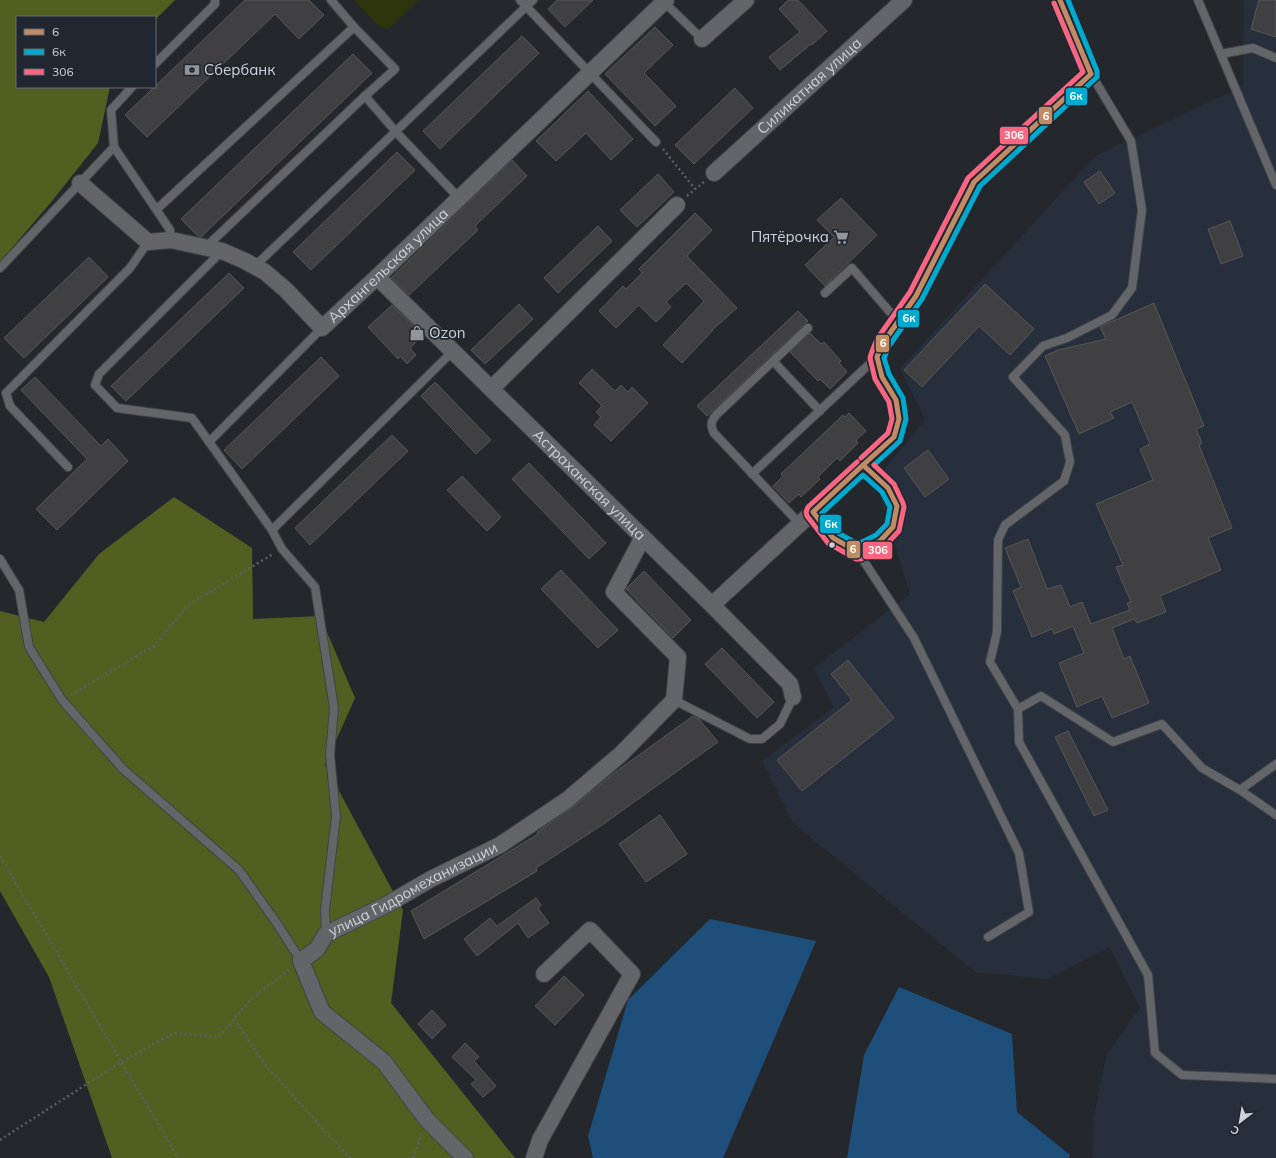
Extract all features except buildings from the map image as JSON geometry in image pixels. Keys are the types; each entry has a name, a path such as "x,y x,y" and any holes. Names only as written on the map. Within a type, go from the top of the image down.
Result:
{"street":[{"path":"702,39 746,0"},
{"name":"Силикатная улица","path":"714,173 904,0"},
{"path":"712,605 894,437 900,419 896,400 882,377 877,357 883,343 916,296 974,182 1091,74 1060,0"},
{"name":"Архангельская улица","path":"148,242 171,240 206,247 222,251 255,266 265,272 286,290 322,328 665,1"},
{"path":"80,183 148,242"},
{"path":"492,388 677,205"},
{"name":"Астраханская улица","path":"377,277 712,605 790,684 793,697"},
{"path":"813,512 833,538 858,552 880,541 893,527 898,506 888,488 863,465"},
{"path":"643,537 614,592 678,657 674,700"},
{"name":"улица Гидромеханизации","path":"301,961 317,949 326,934 386,905 431,879 500,845 567,800 621,754 674,700"},
{"path":"534,1158 540,1140 632,974 590,930 544,974"},
{"path":"301,961 322,1012 384,1062 427,1120 465,1158"}],"lane":[{"path":"156,63 215,4 215,0"},
{"path":"206,247 394,69 354,27 331,0"},
{"path":"255,266 396,131 523,3 533,0"},
{"path":"1198,0 1276,185"},
{"path":"665,1 702,39"},
{"path":"523,3 656,142"},
{"path":"157,209 354,27"},
{"path":"1221,54 1253,48 1276,58"},
{"path":"1091,74 1131,141 1142,210 1132,288 1112,315 1067,338 1043,346 1013,377 1065,435 1070,462 1064,481 1005,525 998,540 997,632 990,662 1018,709 1019,742 1148,975 1155,1053 1182,1075 1276,1079"},
{"path":"131,88 111,110 114,147 170,230 171,240"},
{"path":"365,96 459,198"},
{"path":"0,268 114,147"},
{"path":"68,468 10,406 3,395 130,268 148,242"},
{"path":"222,251 99,374 95,385 117,408 192,418 272,530 282,549 315,587 334,708 330,755 336,816 325,910 326,934"},
{"path":"825,293 852,268 889,311 899,320"},
{"path":"209,442 322,328"},
{"path":"800,524 714,433 711,427 712,421 716,415 808,328"},
{"path":"272,530 453,351"},
{"path":"752,474 877,357"},
{"path":"773,361 820,411"},
{"path":"858,552 914,638 1019,853 1029,912 988,937"},
{"path":"0,559 19,590 29,647 62,700 123,769 239,870 276,922 301,961"},
{"path":"1018,709 1041,696 1113,742 1162,724 1202,768 1240,790 1276,815"},
{"path":"674,700 750,739 762,739 780,724 793,697"},
{"path":"1240,790 1276,764"}],"path":[{"path":"656,142 696,189"},
{"path":"677,205 714,173"},
{"path":"62,700 154,646 188,605 282,549"},
{"path":"0,856 178,1158"},
{"path":"0,1140 121,1062 174,1033 219,1036 251,999 301,961"},
{"path":"234,1018 266,1066 350,1157"},
{"path":"413,1158 427,1120"}],"shaded area":[{"path":"1244,0 1276,0 1276,1158 1092,1158 1094,1116 1106,1055 1140,1008 1110,947 1048,979 975,972 793,823 762,761 834,707 814,668 910,594 875,481 925,420 900,369 1095,156 1243,86"}],"green space":[{"path":"0,0 175,0 156,19 156,16 16,16 16,88 110,88 98,143 52,201 0,262"},
{"path":"354,0 419,0 388,29 378,26"},
{"path":"174,497 252,548 253,619 320,616 355,698 325,765 403,910 391,1003 515,1158 112,1158 49,977 0,891 0,611 44,622 99,554"}],"water":[{"path":"710,919 816,941 723,1158 593,1158 588,1136 628,1000"},
{"path":"899,987 1012,1034 1017,1112 1070,1155 1069,1158 847,1158 864,1055"}],"transit line":[{"name":"6","path":"863,465 894,437 899,419 896,400 882,377 877,357 883,343 916,296 974,182 1091,74 1060,0"},
{"name":"6к","path":"874,465 900,441 906,419 903,398 889,374 884,358 889,346 922,299 980,186 1097,77 1097,71 1068,0"},
{"name":"306","path":"861,458 888,433 892,419 889,402 875,379 870,358 871,354 877,339 910,292 968,178 1083,72 1054,3"},
{"name":"306","path":"857,462 808,507 806,512 807,516 828,543 856,559 861,559 884,547 899,531 904,507 894,484 874,465"},
{"name":"6","path":"863,465 888,488 897,506 893,527 880,541 858,552 833,538 813,512 863,465"},
{"name":"6к","path":"863,475 882,492 890,507 887,524 876,535 858,544 838,533 822,513 863,475"}],"place":[{"name":"Сбербанк","path":"192,70"},
{"name":"Пятёрочка","path":"841,237"},
{"name":"Ozon","path":"417,333"}]}
